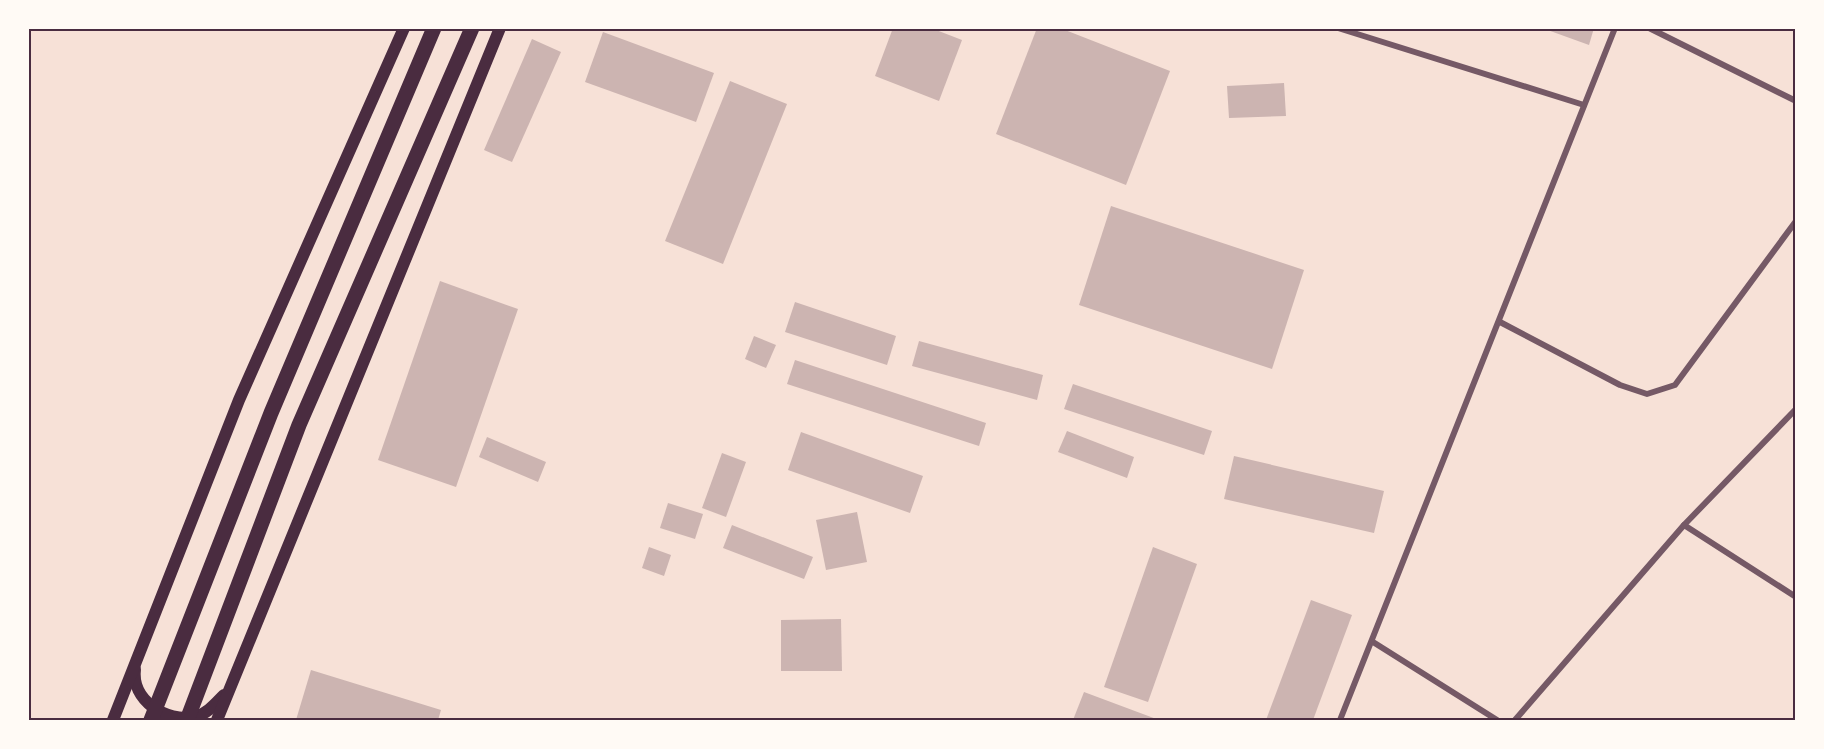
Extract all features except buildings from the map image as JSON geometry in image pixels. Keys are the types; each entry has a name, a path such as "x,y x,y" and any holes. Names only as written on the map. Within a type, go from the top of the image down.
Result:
{"main road":[{"path":"113,720 239,400 404,28"},
{"path":"151,720 271,413 434,28"},
{"path":"187,720 299,425 472,28"},
{"path":"217,720 500,28"},
{"path":"136,659 134,679 147,704 178,718 196,717 209,710 227,691"}],"street":[{"path":"1338,28 1584,105"},
{"path":"1340,720 1373,642 1615,28"},
{"path":"1649,28 1796,101"},
{"path":"1500,322 1620,385 1647,394 1675,385 1796,221"},
{"path":"1515,720 1684,525 1796,409"},
{"path":"1684,525 1796,597"},
{"path":"1373,642 1497,720"}]}
